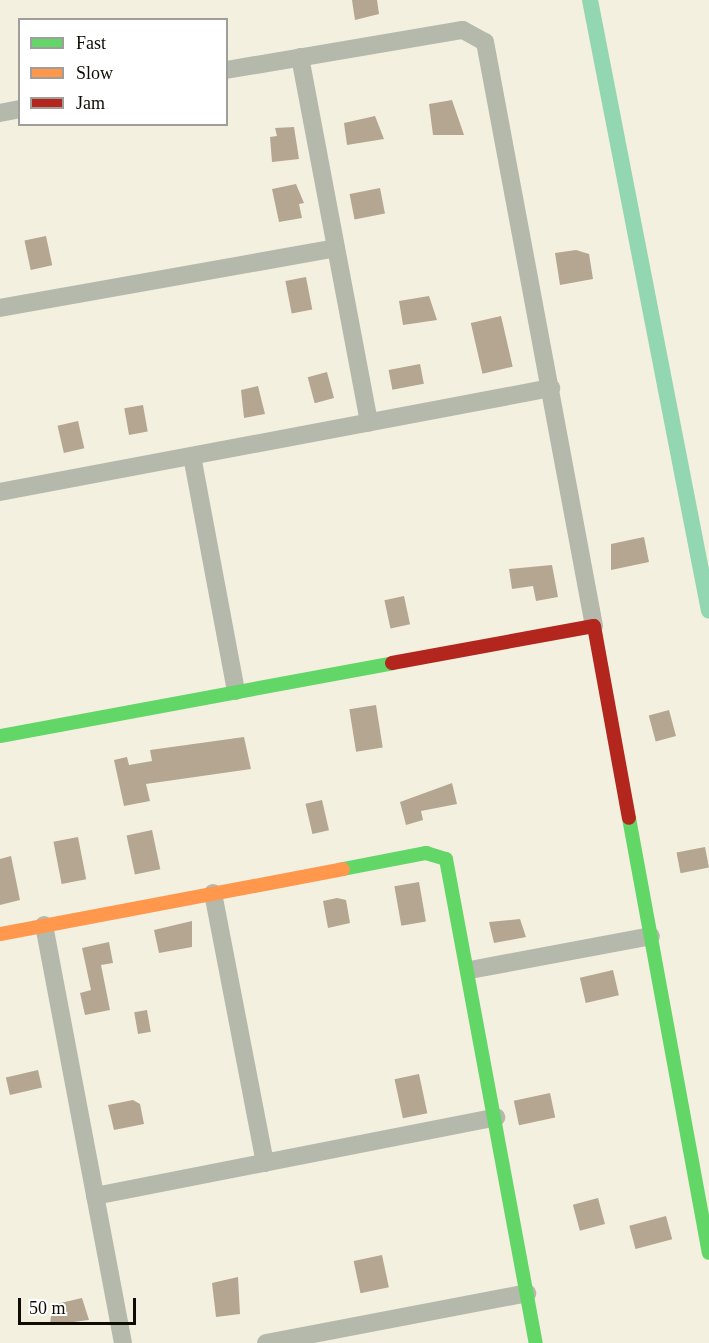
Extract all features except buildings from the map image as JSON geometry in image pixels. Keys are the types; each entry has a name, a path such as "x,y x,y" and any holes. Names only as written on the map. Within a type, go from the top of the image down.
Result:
{"street":[{"path":"228,70 463,30 485,42 551,388 709,1252"},
{"path":"300,57 369,423"},
{"path":"0,112 18,109"},
{"path":"0,308 336,248"},
{"path":"0,492 551,388"},
{"path":"192,456 236,692"},
{"path":"0,736 594,626"},
{"path":"0,934 437,853 452,867 536,1343"},
{"path":"213,893 265,1163"},
{"path":"44,925 123,1343"},
{"path":"470,970 651,936"},
{"path":"95,1196 496,1117"},
{"path":"266,1343 527,1293"}],"waterway":[{"path":"590,0 709,611"}],"traffic: fast":[{"path":"0,736 392,663"},
{"path":"629,818 709,1253"},
{"path":"343,869 426,853 446,859 536,1343"}],"traffic: slow":[{"path":"0,934 343,869"}],"traffic: jam":[{"path":"392,663 594,626 629,818"}]}
